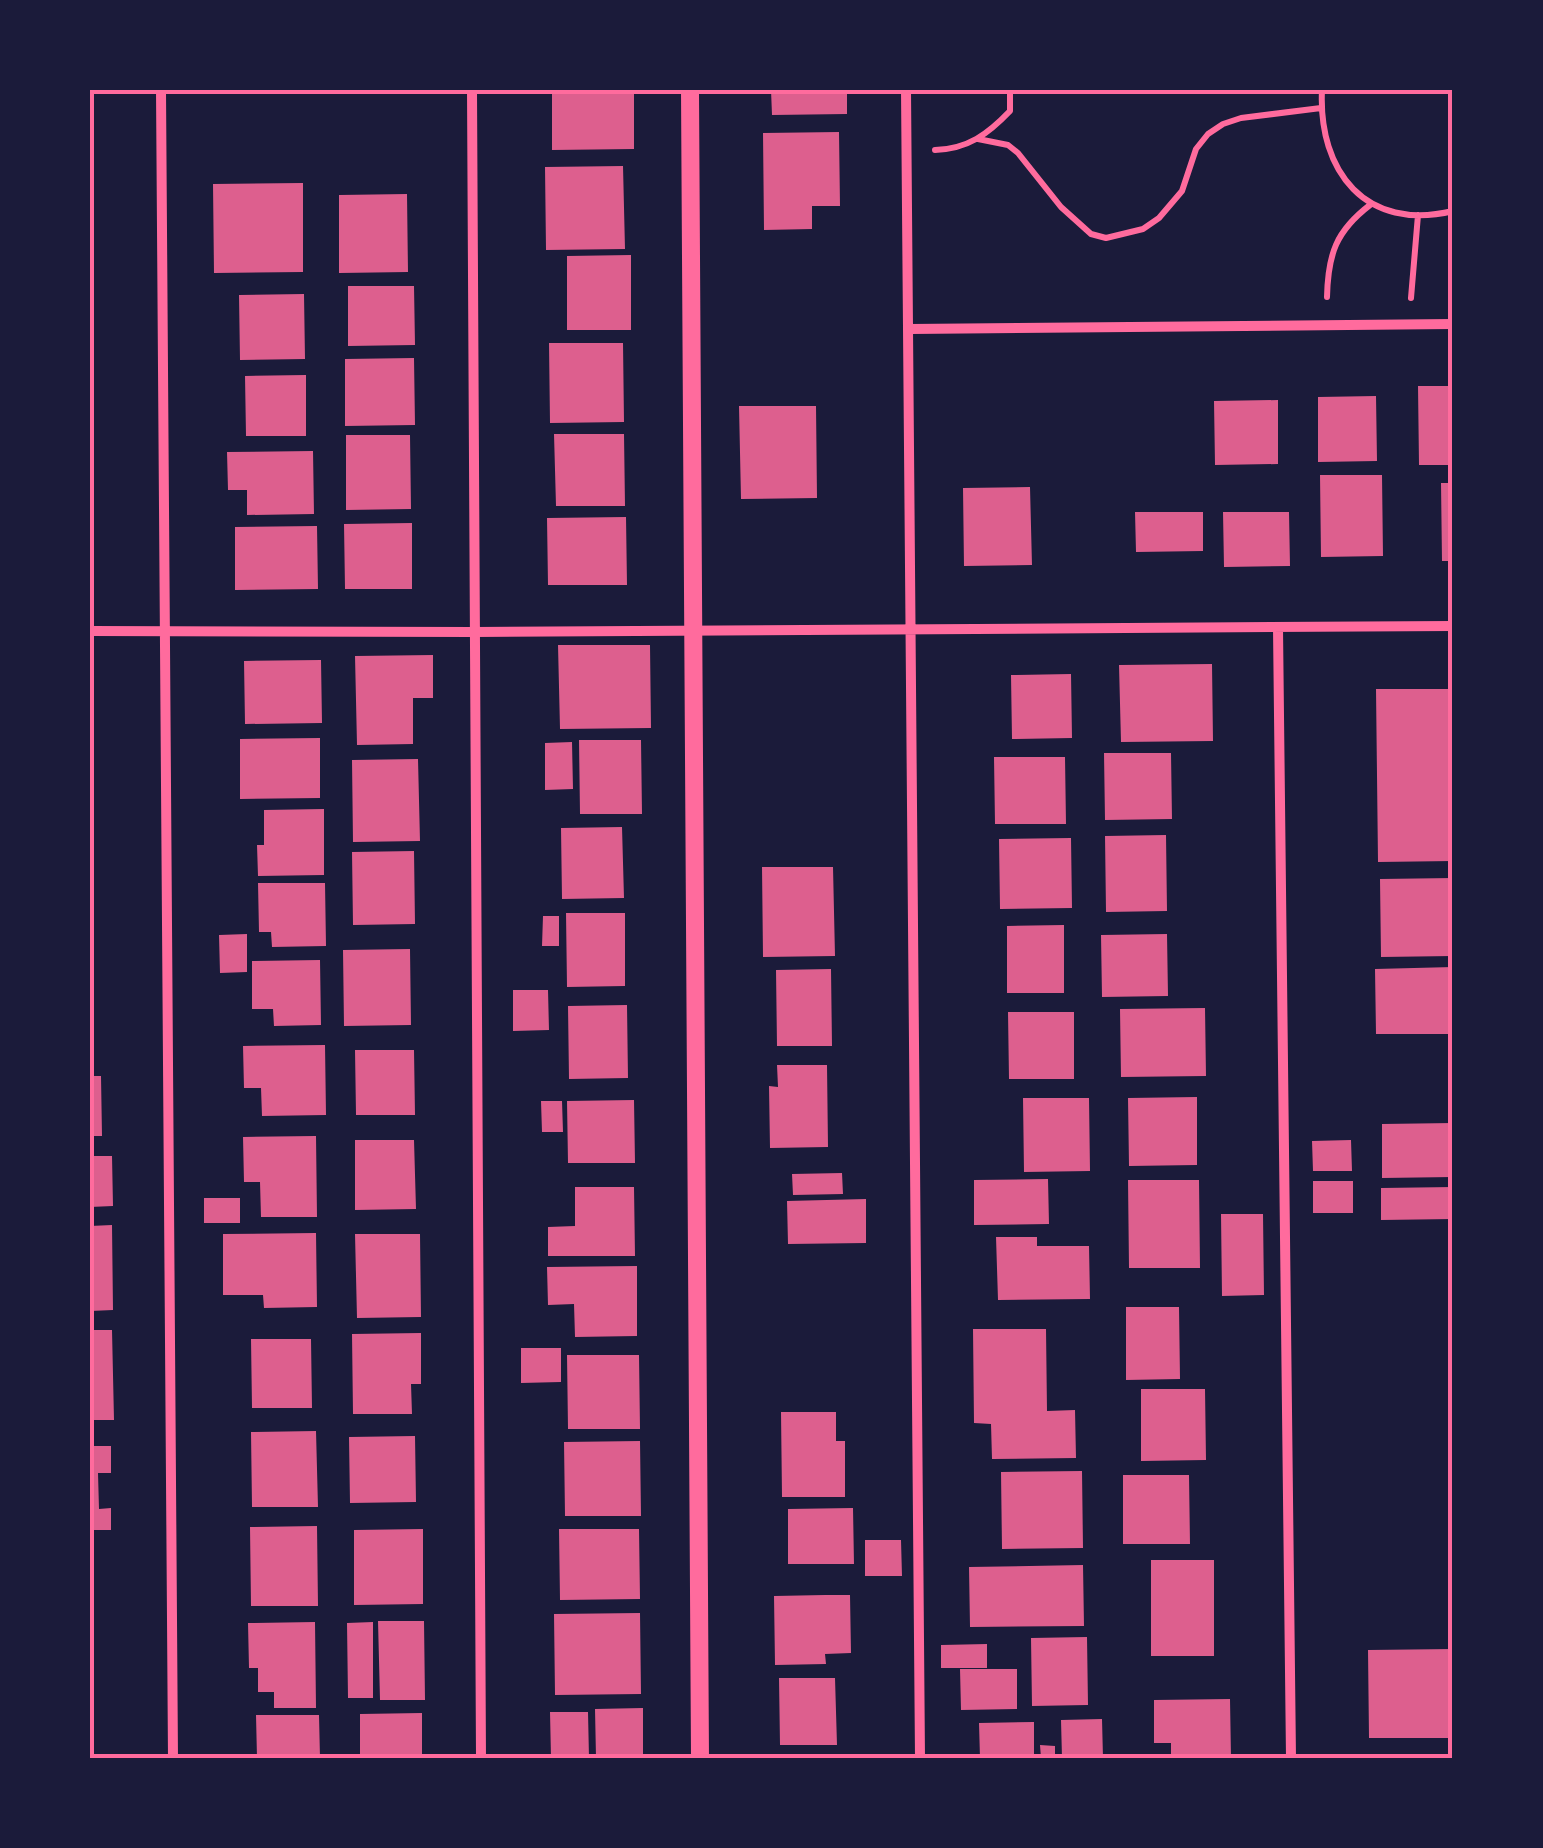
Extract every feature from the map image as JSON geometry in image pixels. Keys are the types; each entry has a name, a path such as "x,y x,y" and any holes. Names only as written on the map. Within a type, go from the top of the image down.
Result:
{"street":[{"path":"162,90 174,1758"},
{"path":"472,90 481,1758"},
{"path":"690,90 700,1758"},
{"path":"906,90 920,1758"},
{"path":"910,329 1453,324"},
{"path":"90,631 1453,626"},
{"path":"1278,628 1292,1758"}],"path":[{"path":"906,150 944,149 978,139 1010,112 1010,90"},
{"path":"1322,90 1325,144 1344,180 1370,205 1418,215 1453,211"},
{"path":"978,139 1008,145 1070,216 1091,234 1106,238 1143,229 1159,218 1182,190 1196,149 1223,124 1240,118 1321,108"},
{"path":"1326,323 1327,275 1332,252 1341,232 1370,205"},
{"path":"1409,324 1418,215"}],"building":[{"path":"552,90 634,90 634,149 552,150"},
{"path":"771,90 847,90 847,114 772,115"},
{"path":"839,132 840,206 812,206 812,229 764,230 763,133"},
{"path":"623,166 625,249 546,250 545,167"},
{"path":"303,183 303,272 214,273 213,184"},
{"path":"407,194 408,272 339,273 339,195"},
{"path":"631,255 631,330 567,330 567,256"},
{"path":"348,286 414,286 415,345 348,346"},
{"path":"304,294 305,359 240,360 239,295"},
{"path":"549,343 623,343 624,422 550,423"},
{"path":"414,358 415,425 345,426 345,359"},
{"path":"306,375 306,436 246,436 245,376"},
{"path":"1418,386 1453,386 1453,465 1419,465"},
{"path":"1376,396 1377,461 1318,462 1318,397"},
{"path":"1278,400 1278,464 1215,465 1214,401"},
{"path":"739,406 816,406 817,498 741,499"},
{"path":"554,434 624,434 625,506 556,506"},
{"path":"346,435 410,435 411,509 346,510"},
{"path":"313,451 314,514 247,515 247,490 228,490 227,452"},
{"path":"1320,475 1382,475 1383,556 1321,557"},
{"path":"1441,483 1453,483 1453,561 1442,561"},
{"path":"1030,487 1032,565 964,566 963,488"},
{"path":"1135,512 1203,512 1203,551 1136,552"},
{"path":"1223,512 1289,512 1290,566 1224,567"},
{"path":"626,517 627,585 548,585 547,518"},
{"path":"412,523 412,589 345,589 344,524"},
{"path":"317,526 318,589 235,590 235,527"},
{"path":"558,645 650,645 651,728 560,729"},
{"path":"433,655 433,698 413,698 413,744 357,745 355,656"},
{"path":"321,660 322,723 245,724 244,661"},
{"path":"1212,664 1213,741 1121,742 1119,665"},
{"path":"1071,674 1072,738 1012,739 1011,675"},
{"path":"1376,689 1453,689 1453,861 1378,862"},
{"path":"320,738 320,798 240,799 240,739"},
{"path":"579,740 641,740 642,814 580,814"},
{"path":"572,742 573,789 545,790 545,743"},
{"path":"1104,753 1171,753 1172,819 1105,820"},
{"path":"994,757 1065,757 1066,824 995,824"},
{"path":"418,759 420,841 353,842 352,760"},
{"path":"324,809 324,875 258,876 257,845 264,845 264,810"},
{"path":"622,827 624,898 562,899 561,828"},
{"path":"1166,835 1167,911 1106,912 1105,836"},
{"path":"1071,838 1072,908 1000,909 999,839"},
{"path":"414,851 415,924 353,925 352,852"},
{"path":"762,867 833,867 835,956 763,957"},
{"path":"1453,878 1453,956 1381,957 1380,879"},
{"path":"258,883 325,883 326,946 272,947 271,932 259,932"},
{"path":"566,913 625,913 625,986 567,987"},
{"path":"543,916 559,916 559,946 542,946"},
{"path":"1064,925 1064,993 1007,993 1007,926"},
{"path":"247,934 247,972 220,973 219,935"},
{"path":"1167,934 1168,996 1102,997 1101,935"},
{"path":"410,949 411,1025 344,1026 343,950"},
{"path":"320,960 321,1025 274,1026 273,1009 252,1009 252,961"},
{"path":"1453,967 1453,1034 1376,1034 1375,969"},
{"path":"831,969 832,1046 777,1046 776,970"},
{"path":"513,990 548,990 549,1030 513,1031"},
{"path":"627,1005 628,1078 569,1079 568,1006"},
{"path":"1205,1008 1206,1076 1121,1077 1120,1009"},
{"path":"1008,1012 1074,1012 1074,1079 1009,1079"},
{"path":"325,1045 326,1115 262,1116 261,1088 244,1088 243,1046"},
{"path":"355,1050 414,1050 415,1115 356,1115"},
{"path":"777,1065 827,1065 828,1147 770,1148 769,1086 778,1087"},
{"path":"90,1076 101,1076 102,1136 90,1136"},
{"path":"1197,1097 1197,1165 1129,1166 1128,1098"},
{"path":"1023,1098 1089,1098 1090,1171 1024,1172"},
{"path":"634,1100 635,1163 568,1163 567,1101"},
{"path":"541,1101 562,1101 563,1132 542,1132"},
{"path":"1453,1123 1453,1177 1382,1178 1382,1124"},
{"path":"316,1136 317,1217 261,1217 260,1182 244,1182 243,1137"},
{"path":"355,1140 414,1140 416,1209 355,1210"},
{"path":"1351,1140 1352,1171 1313,1171 1312,1141"},
{"path":"90,1156 112,1156 113,1206 90,1207"},
{"path":"842,1173 843,1194 793,1195 792,1174"},
{"path":"1048,1179 1049,1224 974,1225 974,1180"},
{"path":"1128,1180 1199,1180 1200,1268 1129,1268"},
{"path":"1313,1181 1353,1181 1353,1213 1313,1213"},
{"path":"575,1187 634,1187 635,1256 548,1256 548,1227 575,1226"},
{"path":"1453,1187 1453,1219 1381,1220 1381,1188"},
{"path":"204,1198 240,1198 240,1223 204,1223"},
{"path":"866,1199 866,1243 788,1244 787,1201"},
{"path":"1221,1214 1263,1214 1264,1295 1222,1296"},
{"path":"112,1225 113,1310 90,1311 90,1226"},
{"path":"316,1233 317,1307 264,1308 263,1295 223,1295 223,1234"},
{"path":"355,1234 420,1234 421,1317 357,1318"},
{"path":"996,1237 1037,1237 1037,1246 1089,1246 1090,1299 998,1300"},
{"path":"637,1266 637,1336 575,1337 574,1304 548,1305 547,1267"},
{"path":"1126,1307 1179,1307 1180,1379 1126,1380"},
{"path":"973,1329 1046,1329 1047,1411 1075,1410 1076,1458 992,1459 991,1424 974,1423"},
{"path":"90,1330 112,1330 114,1420 90,1420"},
{"path":"421,1333 421,1384 411,1384 412,1414 353,1414 352,1334"},
{"path":"251,1339 311,1339 312,1408 252,1408"},
{"path":"521,1348 561,1348 561,1382 521,1383"},
{"path":"567,1355 639,1355 640,1429 568,1429"},
{"path":"1141,1389 1205,1389 1206,1460 1141,1461"},
{"path":"781,1412 836,1412 836,1441 845,1441 845,1497 782,1497"},
{"path":"316,1431 318,1507 252,1507 251,1432"},
{"path":"415,1436 416,1502 350,1503 349,1437"},
{"path":"640,1441 641,1516 565,1516 564,1442"},
{"path":"90,1446 111,1446 111,1473 98,1473 99,1509 111,1508 111,1530 90,1530"},
{"path":"1082,1471 1083,1548 1002,1549 1001,1472"},
{"path":"1123,1475 1189,1475 1190,1544 1123,1544"},
{"path":"853,1508 854,1564 788,1564 788,1509"},
{"path":"317,1526 318,1606 251,1606 250,1527"},
{"path":"423,1529 423,1604 354,1605 354,1530"},
{"path":"559,1529 639,1529 640,1599 560,1600"},
{"path":"865,1540 901,1540 902,1576 865,1576"},
{"path":"1151,1560 1214,1560 1214,1656 1151,1656"},
{"path":"1083,1565 1084,1626 970,1627 969,1567"},
{"path":"850,1595 851,1653 825,1654 826,1664 775,1665 774,1596"},
{"path":"640,1613 641,1694 555,1695 554,1614"},
{"path":"378,1621 424,1621 425,1700 380,1700"},
{"path":"315,1622 316,1708 274,1708 274,1692 258,1692 258,1668 249,1668 248,1623"},
{"path":"373,1622 373,1698 348,1698 347,1623"},
{"path":"1087,1637 1088,1705 1032,1706 1031,1638"},
{"path":"987,1644 987,1668 941,1668 941,1645"},
{"path":"1453,1649 1453,1738 1369,1738 1368,1650"},
{"path":"960,1669 1017,1669 1017,1709 961,1710"},
{"path":"779,1678 835,1678 837,1745 780,1745"},
{"path":"1230,1699 1231,1758 1171,1758 1171,1743 1154,1743 1154,1700"},
{"path":"643,1708 643,1758 596,1758 595,1709"},
{"path":"550,1712 588,1712 589,1758 551,1758"},
{"path":"422,1713 422,1758 360,1758 360,1714"},
{"path":"256,1715 319,1715 320,1758 257,1758"},
{"path":"1102,1719 1103,1758 1062,1758 1061,1720"},
{"path":"1034,1722 1034,1758 980,1758 979,1723"},
{"path":"1040,1745 1055,1746 1055,1758 1041,1758"}]}
